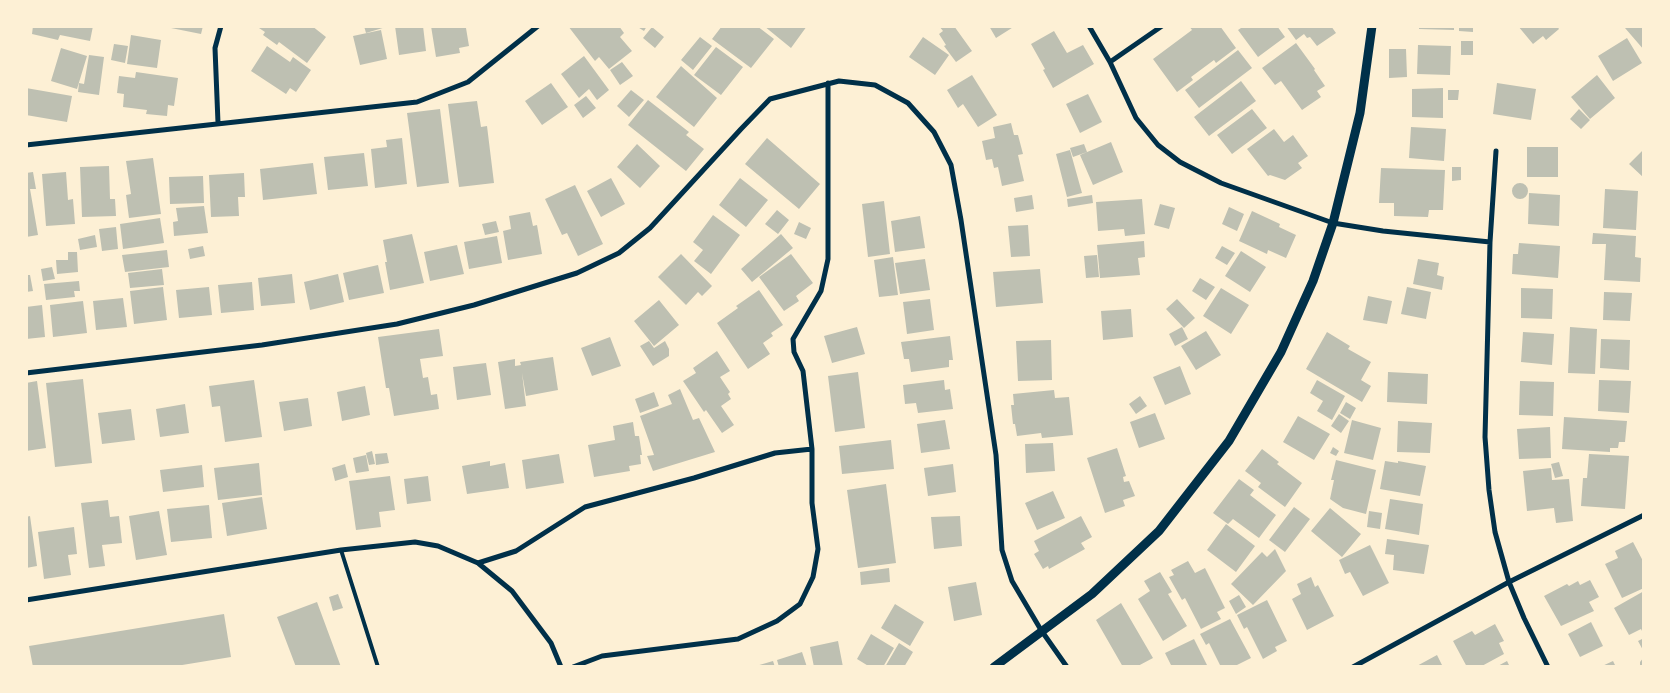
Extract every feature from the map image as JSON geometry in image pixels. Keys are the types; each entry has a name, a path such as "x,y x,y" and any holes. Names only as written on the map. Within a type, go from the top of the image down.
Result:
{"street":[{"path":"218,123 215,48 221,26"},
{"path":"26,145 418,102 468,82 538,26"},
{"path":"1089,26 1110,62 1136,118 1158,145 1180,162 1221,183 1333,223 1383,231 1490,242"},
{"path":"1110,62 1162,26"},
{"path":"994,667 1041,630 1092,594 1159,531 1229,441 1282,352 1313,281 1333,223 1360,113 1372,26"},
{"path":"26,373 262,346 397,324 474,305 577,273 619,253 650,228 770,100 840,81 875,86 908,103 934,132 951,165 996,455 1002,550 1012,581 1041,630 1067,667"},
{"path":"573,667 602,656 738,640 777,621 800,604 813,577 818,549 812,504 812,449 803,371 794,352 793,339 821,291 828,260 828,83"},
{"path":"1496,151 1490,242 1485,437 1489,490 1494,532 1509,582 1548,667"},
{"path":"478,563 516,551 585,507 694,478 775,453 812,449"},
{"path":"1354,667 1509,582 1644,514"},
{"path":"26,600 341,550 415,542 438,546 478,563 512,591 551,643 561,667"}],"lane":[{"path":"341,550 378,667"}],"building":[{"path":"33,26 93,26 90,41 60,35 58,40 32,34"},
{"path":"161,26 203,26 201,34"},
{"path":"256,26 312,26 326,37 307,63 279,42 277,45 263,35 265,32"},
{"path":"364,26 386,26 386,27 366,33"},
{"path":"395,26 423,26 426,51 399,55"},
{"path":"431,26 470,26 470,28 466,28 469,46 459,48 460,53 436,57"},
{"path":"568,26 619,26 624,33 620,37 632,51 609,69 599,57 595,61"},
{"path":"636,26 647,26 644,31"},
{"path":"722,26 757,26 774,39 751,68 712,39"},
{"path":"764,26 807,26 791,48"},
{"path":"939,26 954,26 972,51 956,62 944,46 946,45 939,34 943,31"},
{"path":"989,26 1015,26 996,38"},
{"path":"1189,26 1220,26 1236,48 1216,63 1214,60 1191,77 1193,80 1177,92 1153,59 1192,30"},
{"path":"1244,26 1277,26 1285,37 1258,57 1238,30"},
{"path":"1286,26 1331,26 1336,33 1317,46 1310,37 1307,38 1304,34 1296,40"},
{"path":"1419,26 1454,26 1454,30 1419,29"},
{"path":"1459,26 1473,26 1473,32 1459,31"},
{"path":"1518,26 1557,26 1559,29 1546,40 1543,36 1533,44"},
{"path":"1627,26 1644,26 1644,50 1625,28"},
{"path":"652,27 664,37 655,48 643,38"},
{"path":"381,30 387,59 360,65 353,36"},
{"path":"1054,31 1067,53 1083,45 1094,64 1053,88 1031,44"},
{"path":"131,35 161,40 157,68 127,64"},
{"path":"700,37 712,46 693,70 681,60"},
{"path":"923,37 949,55 935,75 909,57"},
{"path":"1627,38 1642,63 1613,81 1598,56"},
{"path":"1461,41 1473,41 1473,55 1461,55"},
{"path":"1296,43 1325,86 1317,91 1321,97 1302,110 1281,81 1275,85 1262,68"},
{"path":"114,44 128,46 125,63 111,60"},
{"path":"1418,45 1451,46 1450,75 1417,74"},
{"path":"267,46 290,62 293,57 311,70 296,92 290,88 286,94 251,71"},
{"path":"716,47 743,67 721,95 694,75"},
{"path":"61,48 87,56 77,89 51,81"},
{"path":"1389,49 1406,49 1407,77 1389,78"},
{"path":"1238,50 1252,68 1199,108 1185,90"},
{"path":"89,55 104,57 99,95 78,92 79,83 84,84"},
{"path":"584,56 609,90 597,100 589,89 579,98 561,74"},
{"path":"622,62 633,76 620,85 610,70"},
{"path":"681,66 717,98 694,127 656,97"},
{"path":"136,72 178,78 174,106 168,105 167,116 146,114 147,110 123,107 124,94 117,93 119,76 135,78"},
{"path":"972,75 997,115 978,127 963,104 958,108 947,90"},
{"path":"1597,75 1615,98 1590,119 1571,97"},
{"path":"1241,81 1256,101 1209,136 1194,117"},
{"path":"551,83 568,107 542,125 525,101"},
{"path":"1497,83 1536,89 1531,120 1493,114"},
{"path":"26,88 72,96 67,122 26,115"},
{"path":"1443,88 1443,118 1412,117 1412,89"},
{"path":"631,90 644,100 629,117 617,106"},
{"path":"1448,90 1459,90 1458,100 1448,100"},
{"path":"1088,94 1102,122 1080,133 1066,104"},
{"path":"586,96 596,108 583,118 574,105"},
{"path":"648,100 689,132 686,135 704,149 686,171 628,125"},
{"path":"477,101 481,127 487,126 494,183 459,187 448,104"},
{"path":"440,109 449,183 417,187 407,113"},
{"path":"1252,109 1267,128 1232,154 1217,135"},
{"path":"1579,109 1590,120 1581,129 1570,119"},
{"path":"1011,123 1014,135 1018,135 1023,154 1018,155 1024,181 1002,186 998,167 994,168 992,159 986,160 982,141 995,138 993,127"},
{"path":"1411,127 1446,129 1444,161 1409,158"},
{"path":"1274,129 1284,142 1293,135 1308,156 1298,163 1302,168 1285,180 1268,176 1247,149"},
{"path":"402,138 407,184 375,188 371,149 387,147 386,140"},
{"path":"767,138 820,184 799,209 745,164"},
{"path":"1111,142 1123,172 1093,185 1080,155"},
{"path":"637,144 660,166 640,188 617,167"},
{"path":"1084,144 1087,152 1073,157 1070,148"},
{"path":"1527,147 1558,147 1558,177 1527,177"},
{"path":"1644,149 1644,178 1629,164"},
{"path":"1070,150 1082,193 1067,197 1056,154"},
{"path":"364,153 368,186 328,190 324,157"},
{"path":"153,158 161,214 129,218 126,195 131,194 126,161"},
{"path":"313,163 317,194 263,200 260,169"},
{"path":"109,166 110,199 115,199 116,216 82,217 80,167"},
{"path":"1452,167 1461,167 1461,180 1452,181"},
{"path":"1381,168 1445,170 1443,210 1429,210 1428,217 1394,216 1394,203 1379,203"},
{"path":"33,172 36,189 30,189 38,235 26,237 26,173"},
{"path":"66,172 68,200 73,199 75,224 46,226 42,174"},
{"path":"244,173 245,197 238,197 239,216 211,217 209,175"},
{"path":"203,176 204,203 170,204 169,177"},
{"path":"611,178 625,204 601,217 587,191"},
{"path":"740,178 768,200 746,227 719,205"},
{"path":"1517,183 1523,183 1528,188 1526,197 1517,199 1512,194 1512,188"},
{"path":"575,185 603,244 578,256 567,233 562,235 545,199"},
{"path":"1605,189 1638,191 1636,230 1603,228"},
{"path":"1529,193 1560,195 1559,226 1528,224"},
{"path":"1032,195 1034,209 1016,212 1014,198"},
{"path":"1092,195 1093,203 1068,207 1067,199"},
{"path":"1142,199 1145,234 1125,236 1124,229 1098,231 1096,202"},
{"path":"884,201 890,254 868,257 862,204"},
{"path":"1160,204 1175,208 1169,229 1154,225"},
{"path":"204,206 208,233 174,236 173,222 178,221 176,208"},
{"path":"1229,207 1244,214 1237,231 1222,224"},
{"path":"777,210 789,220 778,234 765,224"},
{"path":"1252,211 1280,224 1279,227 1296,235 1286,258 1268,250 1267,254 1239,241"},
{"path":"530,212 533,226 537,225 542,254 508,260 503,231 511,229 509,216"},
{"path":"713,215 740,235 711,274 694,261 703,250 693,242"},
{"path":"920,216 925,248 895,252 891,221"},
{"path":"160,218 164,243 123,249 120,224"},
{"path":"496,221 499,232 485,235 482,224"},
{"path":"799,222 811,228 806,239 794,234"},
{"path":"1028,225 1030,256 1011,257 1008,226"},
{"path":"116,227 118,249 102,251 99,229"},
{"path":"1593,233 1636,236 1635,257 1641,258 1640,282 1604,280 1606,244 1592,244"},
{"path":"412,234 424,283 390,290 383,240"},
{"path":"781,234 793,248 752,282 741,269"},
{"path":"95,235 97,247 80,250 78,239"},
{"path":"497,236 502,263 469,269 464,242"},
{"path":"1144,241 1145,257 1138,258 1140,275 1100,278 1097,245"},
{"path":"1519,243 1560,246 1558,278 1512,274 1513,254 1518,254"},
{"path":"457,245 464,274 430,281 424,252"},
{"path":"203,246 205,256 190,259 188,249"},
{"path":"1222,246 1235,253 1227,265 1215,258"},
{"path":"167,250 169,267 125,272 122,255"},
{"path":"1241,251 1266,267 1250,292 1225,276"},
{"path":"68,252 77,252 78,272 57,274 56,260 68,260"},
{"path":"681,254 712,286 702,296 698,292 686,305 658,277"},
{"path":"791,254 813,283 796,296 799,301 784,311 759,277"},
{"path":"1097,255 1099,277 1086,278 1084,256"},
{"path":"893,257 898,295 879,297 874,260"},
{"path":"925,259 930,290 900,294 895,263"},
{"path":"1418,259 1439,263 1437,275 1444,277 1442,290 1413,284"},
{"path":"378,265 384,293 349,300 343,273"},
{"path":"52,267 55,279 43,281 41,269"},
{"path":"162,269 164,285 130,288 128,273"},
{"path":"1040,269 1043,303 996,307 993,272"},
{"path":"292,274 295,303 261,306 258,278"},
{"path":"338,274 344,302 310,310 304,282"},
{"path":"26,275 30,275 33,291 26,292"},
{"path":"1200,278 1215,287 1206,300 1192,291"},
{"path":"79,281 80,291 74,291 75,297 46,300 44,284"},
{"path":"252,282 254,310 221,313 218,285"},
{"path":"163,287 167,320 134,324 130,291"},
{"path":"209,287 212,315 179,318 176,290"},
{"path":"1407,287 1431,292 1426,319 1401,314"},
{"path":"1221,288 1249,305 1231,334 1203,316"},
{"path":"1521,288 1553,289 1552,319 1521,318"},
{"path":"759,290 783,325 771,333 773,336 763,343 770,354 748,369 717,323 738,308 736,306"},
{"path":"1604,292 1632,293 1630,321 1603,320"},
{"path":"1368,296 1392,301 1387,324 1363,320"},
{"path":"123,298 127,327 96,330 93,301"},
{"path":"930,299 934,330 907,334 903,302"},
{"path":"1177,299 1195,318 1184,328 1166,309"},
{"path":"659,300 679,325 654,346 634,321"},
{"path":"83,301 87,333 53,337 50,305"},
{"path":"42,305 45,337 26,339 26,307"},
{"path":"1131,309 1133,337 1103,340 1101,311"},
{"path":"857,327 865,354 832,363 824,336"},
{"path":"1182,327 1188,339 1175,346 1169,334"},
{"path":"1570,327 1597,329 1595,374 1568,373"},
{"path":"439,329 443,356 420,359 423,378 428,377 431,395 437,394 439,409 394,416 389,388 386,388 378,337"},
{"path":"1206,331 1221,355 1196,370 1181,346"},
{"path":"1327,332 1350,346 1348,349 1371,362 1361,380 1371,386 1362,402 1306,369"},
{"path":"1523,332 1554,334 1552,365 1521,362"},
{"path":"950,336 953,360 949,360 949,367 911,372 909,359 904,359 901,342"},
{"path":"610,337 621,366 592,376 581,348"},
{"path":"1601,339 1630,340 1629,370 1600,368"},
{"path":"1051,340 1052,380 1018,381 1016,341"},
{"path":"649,341 654,348 665,341 669,349 669,356 653,366 640,346"},
{"path":"717,351 730,371 720,377 730,392 728,394 731,399 721,406 734,425 722,433 706,410 704,412 683,381 696,373 693,368"},
{"path":"553,357 558,390 526,396 522,373 526,406 505,409 498,362 515,359 515,366 521,365 520,362"},
{"path":"486,363 491,395 457,400 453,367"},
{"path":"1180,366 1191,394 1165,405 1153,377"},
{"path":"858,372 865,428 835,432 828,376"},
{"path":"1388,372 1428,374 1427,404 1387,402"},
{"path":"83,379 92,463 55,467 46,383"},
{"path":"254,380 262,437 225,442 220,406 212,407 209,386"},
{"path":"944,380 945,390 950,389 953,409 918,413 916,403 905,404 903,385"},
{"path":"1317,380 1345,396 1332,420 1317,411 1323,401 1310,393"},
{"path":"1599,380 1631,381 1629,413 1598,411"},
{"path":"37,381 46,448 26,451 26,383"},
{"path":"1520,381 1554,382 1553,416 1519,415"},
{"path":"365,386 370,415 342,421 337,392"},
{"path":"680,389 693,420 699,418 715,452 653,471 647,456 654,455 640,416 672,404 668,395"},
{"path":"1054,390 1055,398 1069,397 1073,435 1042,438 1041,433 1017,436 1015,424 1013,424 1011,405 1014,405 1013,394"},
{"path":"654,392 659,406 640,413 635,399"},
{"path":"1140,396 1147,406 1136,414 1129,404"},
{"path":"308,398 312,426 284,431 279,402"},
{"path":"1346,402 1356,408 1350,419 1340,413"},
{"path":"185,404 189,433 160,437 156,409"},
{"path":"131,409 135,440 102,444 98,413"},
{"path":"1155,413 1165,439 1139,448 1130,422"},
{"path":"1339,414 1349,421 1341,433 1331,426"},
{"path":"1298,416 1330,434 1314,460 1283,442"},
{"path":"1564,417 1627,421 1625,442 1619,442 1618,448 1610,448 1610,452 1562,449"},
{"path":"945,420 950,449 921,453 917,424"},
{"path":"1352,420 1381,428 1373,460 1344,453"},
{"path":"1398,421 1432,423 1430,453 1397,452"},
{"path":"633,422 635,436 639,436 642,455 640,455 641,464 629,466 630,471 594,477 588,445 615,440 613,426"},
{"path":"1550,427 1551,458 1519,459 1517,429"},
{"path":"891,440 894,469 842,474 839,446"},
{"path":"1053,443 1055,471 1026,473 1025,444"},
{"path":"1333,447 1339,451 1336,456 1330,453"},
{"path":"1117,448 1126,476 1123,477 1124,482 1129,481 1135,496 1123,500 1125,506 1105,513 1087,458"},
{"path":"1262,449 1279,462 1277,464 1302,483 1285,507 1258,487 1261,483 1245,471"},
{"path":"372,451 375,464 369,465 366,453"},
{"path":"387,453 389,463 376,465 375,454"},
{"path":"559,454 564,483 526,489 522,460"},
{"path":"1589,454 1629,456 1625,509 1581,506 1583,478 1587,478"},
{"path":"366,455 369,471 356,473 353,458"},
{"path":"1336,460 1376,470 1366,514 1343,508 1330,499 1334,480 1331,480"},
{"path":"490,461 490,466 505,463 509,488 467,494 462,466"},
{"path":"1385,461 1398,463 1398,461 1426,466 1420,496 1380,489"},
{"path":"1559,462 1563,476 1555,478 1551,464"},
{"path":"259,463 262,495 218,500 214,468"},
{"path":"345,464 348,477 335,481 332,468"},
{"path":"953,464 956,492 928,496 924,468"},
{"path":"202,465 204,487 163,492 160,470"},
{"path":"1551,468 1552,480 1569,479 1573,521 1556,523 1554,508 1527,511 1523,471"},
{"path":"390,476 395,510 379,512 381,527 356,530 349,481"},
{"path":"428,476 431,501 407,504 404,479"},
{"path":"1239,479 1254,490 1250,495 1276,515 1259,538 1233,519 1228,524 1213,513"},
{"path":"886,484 896,563 858,568 847,490"},
{"path":"1053,491 1065,518 1037,530 1025,503"},
{"path":"262,497 267,529 227,536 222,503"},
{"path":"1390,499 1423,504 1419,535 1385,529"},
{"path":"108,500 110,517 119,516 122,543 102,545 105,566 89,568 81,503"},
{"path":"209,505 212,538 171,542 167,509"},
{"path":"1294,507 1310,519 1285,552 1269,540"},
{"path":"1330,508 1361,534 1342,557 1311,531"},
{"path":"159,511 167,555 136,560 129,516"},
{"path":"1369,511 1382,513 1380,529 1367,527"},
{"path":"30,516 37,566 26,568 26,517"},
{"path":"960,516 962,546 934,549 931,517"},
{"path":"1081,516 1092,537 1081,543 1085,549 1049,569 1048,566 1043,569 1034,554 1039,551 1034,541"},
{"path":"1226,524 1255,546 1236,572 1207,550"},
{"path":"74,527 77,554 68,555 71,575 44,579 38,532"},
{"path":"1387,539 1429,545 1424,574 1393,570 1394,555 1385,554"},
{"path":"1633,542 1644,563 1644,588 1622,598 1605,564 1618,558 1615,551"},
{"path":"1370,545 1389,583 1363,596 1350,572 1345,574 1339,560"},
{"path":"1275,549 1286,571 1253,605 1231,584 1262,552 1267,557"},
{"path":"1188,561 1195,573 1205,568 1225,608 1217,612 1221,619 1201,629 1185,598 1182,600 1169,577 1174,575 1171,570"},
{"path":"889,568 890,582 861,585 860,572"},
{"path":"1160,572 1172,592 1168,594 1187,626 1163,641 1138,599 1150,591 1144,581"},
{"path":"1311,577 1315,587 1318,585 1334,616 1307,630 1292,599 1301,594 1297,584"},
{"path":"1590,580 1599,597 1589,602 1594,611 1561,626 1544,596 1567,584 1569,586 1578,581 1580,585"},
{"path":"976,582 982,615 954,621 948,587"},
{"path":"1644,591 1644,635 1641,629 1629,635 1614,608"},
{"path":"338,594 343,608 333,611 329,597"},
{"path":"1239,595 1246,607 1236,614 1229,601"},
{"path":"1267,600 1287,641 1275,647 1277,651 1263,659 1247,627 1244,629 1237,615"},
{"path":"317,602 341,667 296,667 277,617"},
{"path":"1121,603 1153,658 1136,667 1123,667 1096,620"},
{"path":"895,604 924,622 910,646 881,628"},
{"path":"224,614 231,657 170,667 33,667 29,646"},
{"path":"1230,619 1251,658 1237,665 1238,667 1221,667 1209,643 1206,645 1200,634"},
{"path":"1591,622 1603,646 1580,657 1568,634"},
{"path":"1495,624 1504,641 1499,643 1504,654 1480,667 1467,667 1453,641 1472,631 1475,635"},
{"path":"871,634 894,648 883,667 870,667 857,659"},
{"path":"1644,638 1644,652 1638,641"},
{"path":"1194,639 1208,667 1172,667 1165,653"},
{"path":"838,641 843,667 814,667 810,647"},
{"path":"899,643 913,652 904,667 885,667"},
{"path":"802,652 807,667 779,667 777,660"},
{"path":"1437,655 1443,667 1415,667"},
{"path":"1644,657 1644,667 1640,667 1640,662"},
{"path":"773,661 775,667 756,667 756,666"},
{"path":"1507,661 1510,667 1496,667"},
{"path":"1613,661 1616,667 1600,667"}]}
